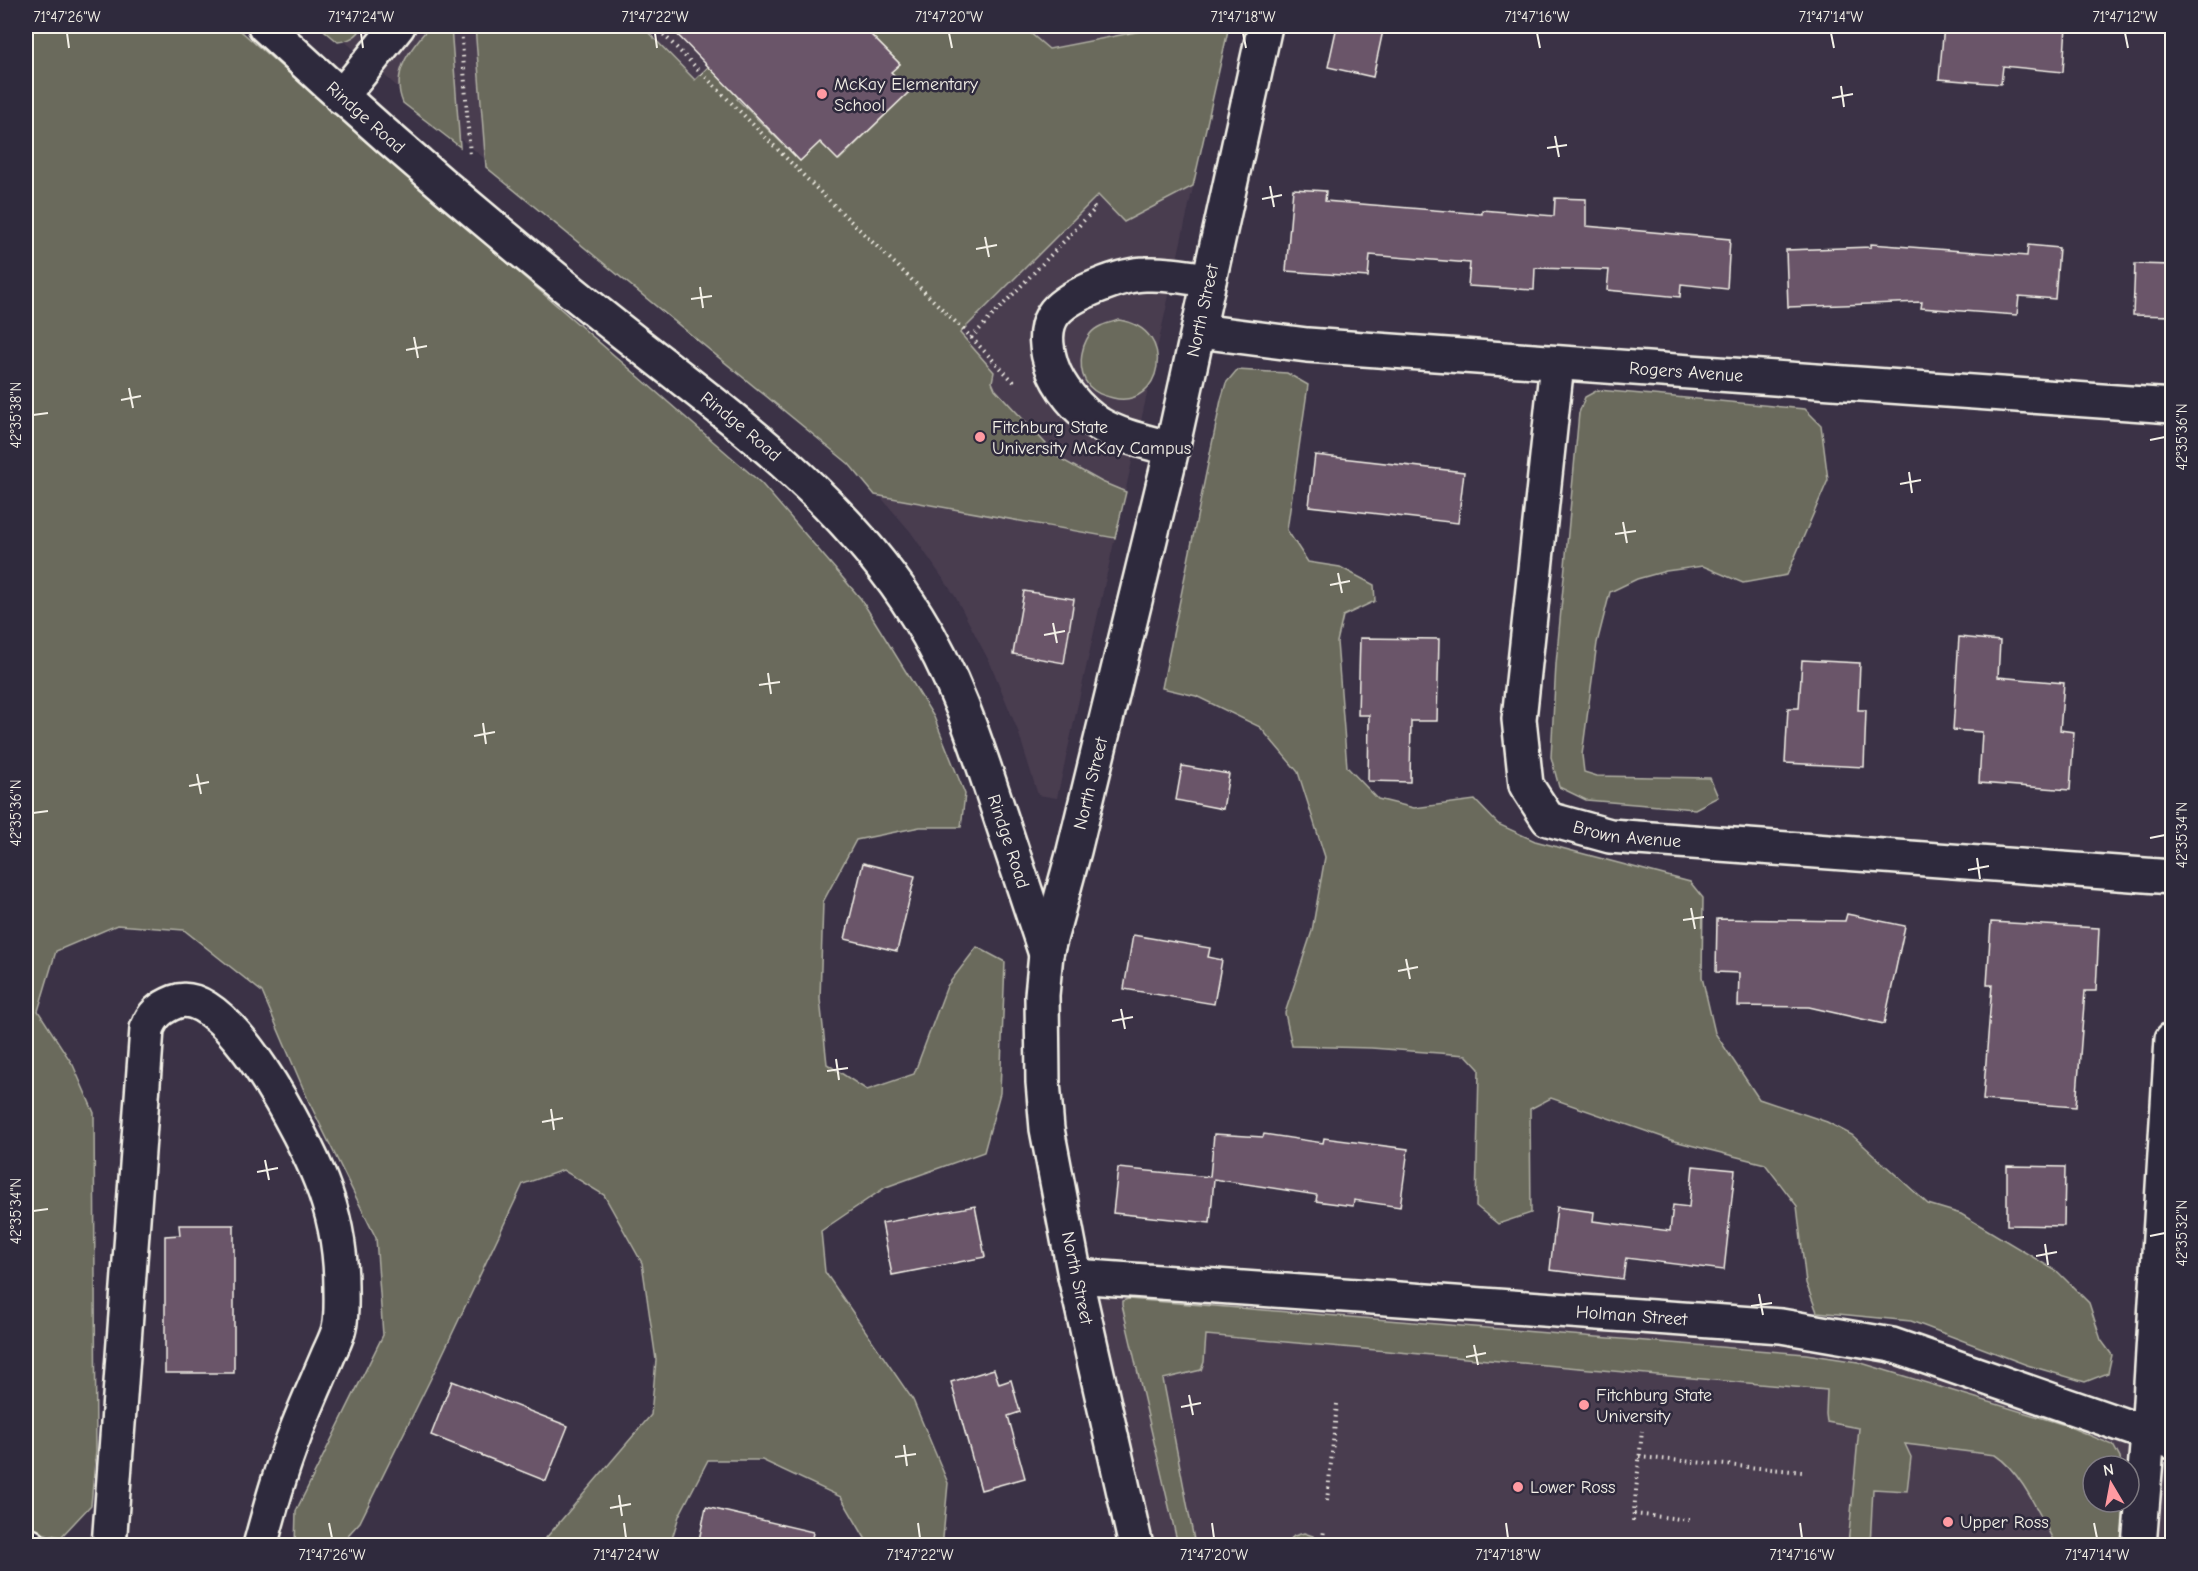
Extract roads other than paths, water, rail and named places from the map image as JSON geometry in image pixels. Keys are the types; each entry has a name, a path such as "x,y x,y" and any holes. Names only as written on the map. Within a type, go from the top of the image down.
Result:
{"street":[{"name":"Rindge Road","path":"265,26 341,97 475,212 587,305 774,454 845,523 899,588 924,626 968,717 1046,954"},
{"path":"341,97 398,26"},
{"name":"North Street","path":"1136,1545 1075,1276 1047,1129 1042,995 1046,954 1074,851 1173,448 1265,26"},
{"path":"1173,448 1118,433 1098,423 1079,408 1060,383 1053,369 1048,355 1047,330 1051,319 1061,307 1111,281 1145,273 1209,280"},
{"name":"Rogers Avenue","path":"1199,331 1307,345 2172,406"},
{"name":"Brown Avenue","path":"1557,363 1519,719 1526,784 1548,819 1610,836 2172,877"},
{"path":"109,1545 147,1029 152,1016 163,1006 180,1000 195,1001 210,1009 230,1026 257,1062 298,1132 321,1180 337,1226 341,1288 339,1328 293,1439 260,1545"},
{"path":"2139,1545 2160,1438 2172,1039"},
{"name":"Holman Street","path":"1075,1276 1793,1328 1892,1345 2160,1438"}],"place":[{"name":"McKay Elementary School","path":"822,94"},
{"name":"Fitchburg State University McKay Campus","path":"980,437"},
{"name":"Fitchburg State University","path":"1584,1405"},
{"name":"Lower Ross","path":"1518,1487"},
{"name":"Upper Ross","path":"1948,1522"}]}
